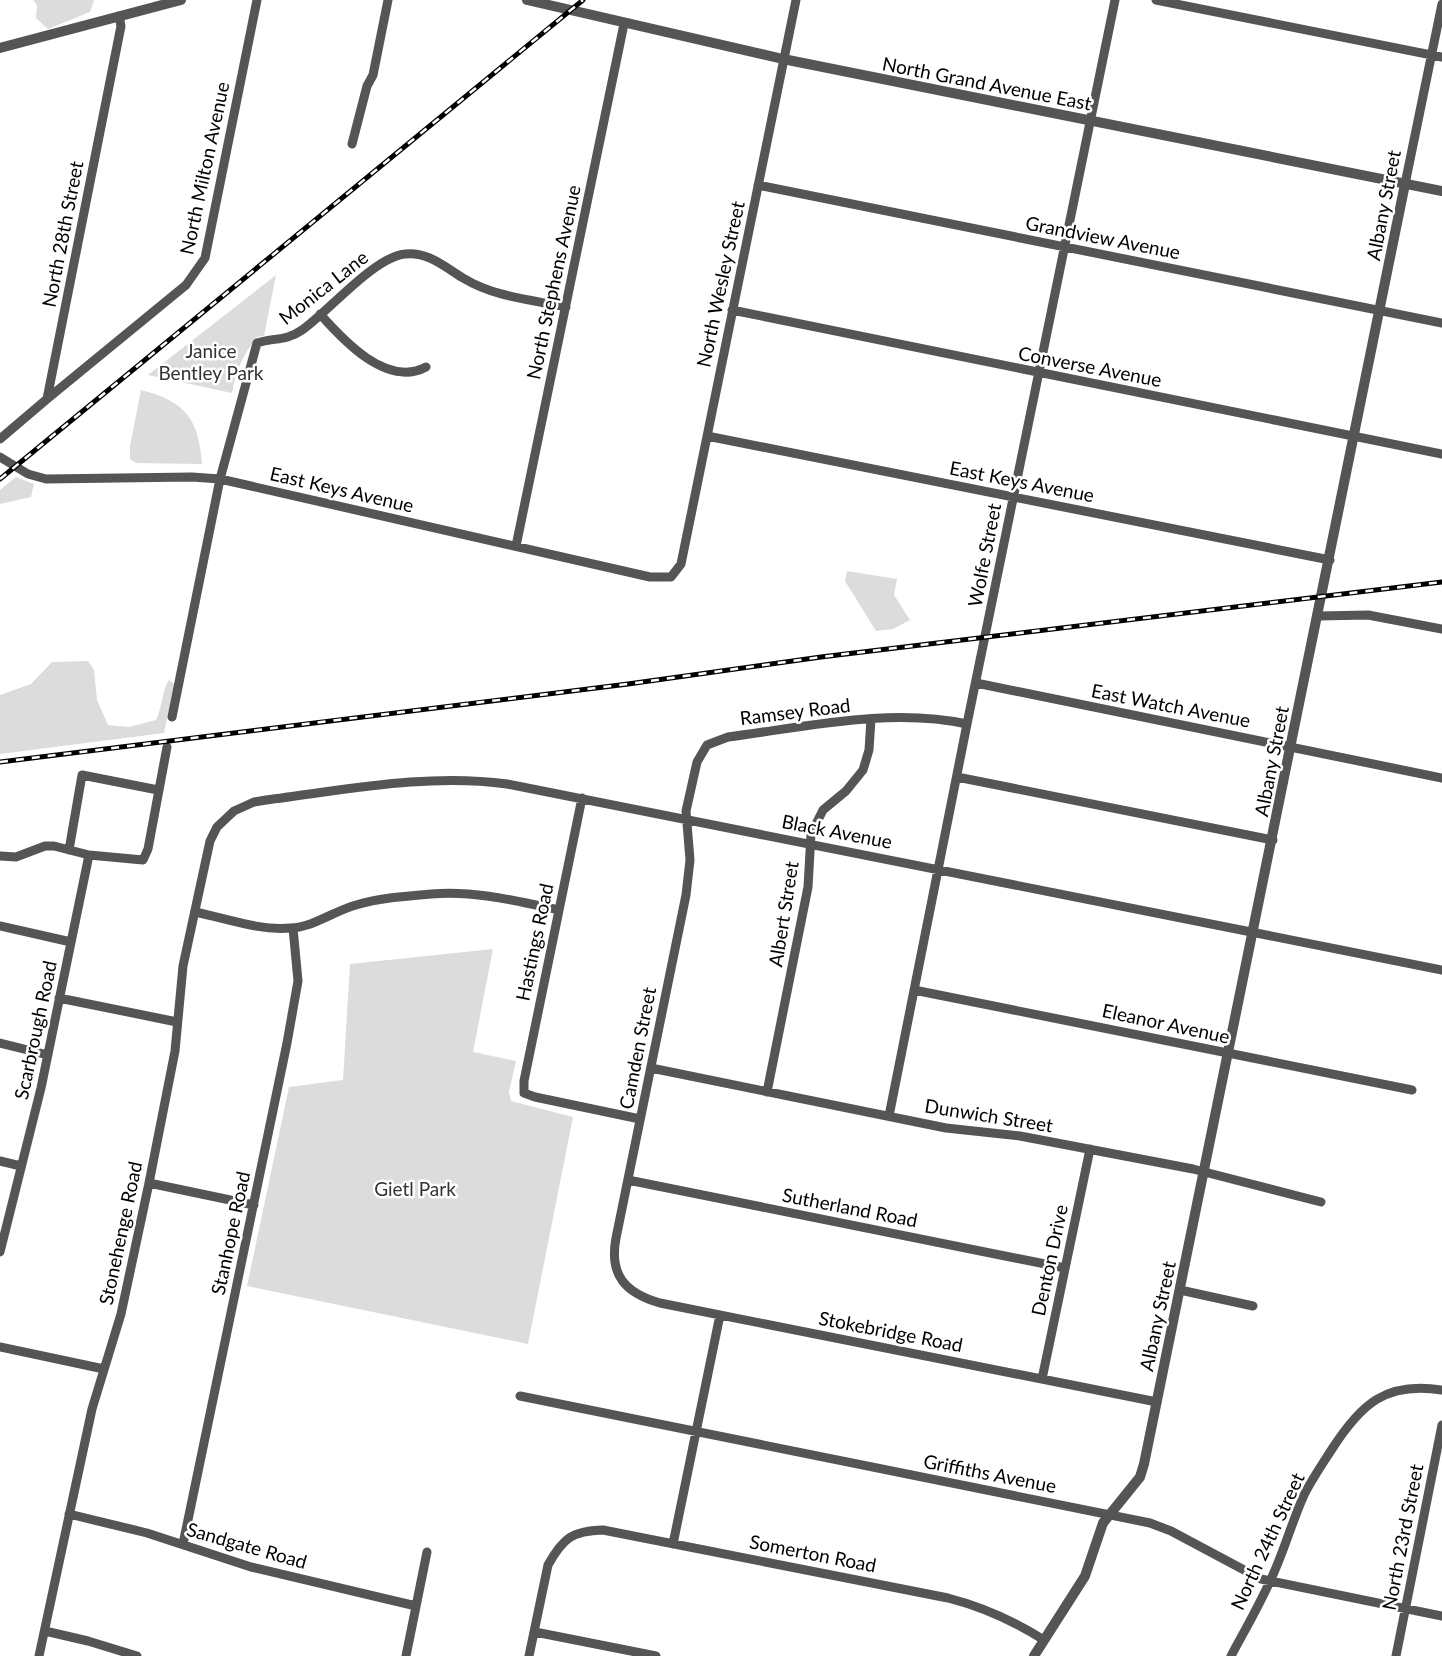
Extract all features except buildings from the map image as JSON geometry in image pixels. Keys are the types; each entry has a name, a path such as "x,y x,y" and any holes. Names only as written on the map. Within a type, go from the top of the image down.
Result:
{"street":[{"path":"0,48 181,0"},
{"name":"North Milton Avenue","path":"47,399 186,285 205,258 257,0"},
{"path":"352,144 367,86 373,75 388,0"},
{"name":"North Grand Avenue East","path":"527,0 783,60 1442,191"},
{"name":"North Wesley Street","path":"675,574 681,564 796,0"},
{"name":"Wolfe Street","path":"889,1116 1115,0"},
{"path":"1156,0 1442,57"},
{"name":"Albany Street","path":"1034,1656 1085,1576 1102,1526 1140,1477 1319,616 1442,4"},
{"name":"North 28th Street","path":"47,399 121,26 119,16"},
{"name":"North Stephens Avenue","path":"516,546 624,24"},
{"name":"Grandview Avenue","path":"758,185 1442,323"},
{"name":"Monica Lane","path":"220,479 257,343 287,339 303,330 386,260 405,254 435,260 475,285 493,292 566,307"},
{"name":"Converse Avenue","path":"732,310 1442,454"},
{"path":"320,314 346,343 369,360 394,370 418,372 426,367"},
{"path":"0,439 47,399"},
{"name":"East Keys Avenue","path":"707,436 1330,561"},
{"name":"East Keys Avenue","path":"0,457 29,474 46,479 220,479 658,578 675,574"},
{"path":"172,718 220,479"},
{"path":"1319,616 1368,615 1442,629"},
{"name":"East Watch Avenue","path":"976,683 1442,778"},
{"name":"Ramsey Road","path":"686,818 696,762 707,745 715,740 871,719 920,718 967,723"},
{"name":"Albert Street","path":"767,1092 808,887 813,827 823,810 846,791 863,770 869,750 871,719"},
{"path":"0,856 16,857 45,846 89,855 143,860 148,849 167,747"},
{"path":"69,850 82,775 158,790"},
{"path":"957,777 1273,840"},
{"name":"Black Avenue","path":"225,818 254,802 442,779 476,779 686,818 1442,970"},
{"name":"Hastings Road","path":"582,798 524,1081 524,1093 640,1119"},
{"name":"Stonehenge Road","path":"40,1656 92,1409 121,1314 149,1183 170,1082 183,966 210,841 225,818"},
{"name":"Camden Street","path":"620,1284 613,1251 689,873 686,818"},
{"name":"Scarbrough Road","path":"0,1252 48,1055 89,855"},
{"path":"195,912 267,927 292,928 357,904 431,894 476,894 558,910"},
{"path":"0,926 71,942"},
{"name":"Stanhope Road","path":"183,1544 298,981 292,928"},
{"name":"Eleanor Avenue","path":"914,990 1412,1090"},
{"path":"59,998 177,1022"},
{"path":"0,1043 48,1055"},
{"name":"Dunwich Street","path":"650,1068 946,1128 1020,1136 1090,1149 1205,1172 1321,1202"},
{"name":"Denton Drive","path":"1042,1379 1090,1149"},
{"path":"0,1161 21,1166"},
{"name":"Sutherland Road","path":"628,1180 1065,1268"},
{"path":"149,1183 254,1205"},
{"name":"Stokebridge Road","path":"620,1284 649,1300 1157,1402"},
{"path":"1180,1290 1253,1306"},
{"path":"673,1544 720,1315"},
{"path":"0,1347 104,1369"},
{"name":"North 24th Street","path":"1231,1656 1270,1581 1304,1495 1357,1413 1394,1391 1423,1388 1442,1390"},
{"name":"Griffiths Avenue","path":"520,1396 1161,1526 1261,1579 1442,1616"},
{"name":"North 23rd Street","path":"1396,1656 1442,1425"},
{"name":"Sandgate Road","path":"69,1514 183,1544 251,1567 416,1606"},
{"name":"Somerton Road","path":"534,1632 548,1565 566,1534 603,1530 948,1598 985,1608 1044,1640"},
{"path":"406,1656 427,1552"},
{"path":"45,1631 137,1656"},
{"path":"529,1656 534,1632 656,1656"}],"green space":[{"path":"33,0 94,0 90,12 48,29 36,18 37,5"},
{"name":"Janice Bentley Park","path":"276,275 264,336 257,337 244,357 232,393 148,375"},
{"path":"141,390 169,400 187,414 197,435 202,464 136,463 130,459"},
{"path":"16,477 34,484 31,497 0,504 0,490"},
{"path":"847,571 897,579 894,595 910,620 893,629 876,631 845,581"},
{"path":"88,661 94,670 97,700 108,725 129,727 156,720 167,683 169,680 174,684 164,733 0,754 0,695 31,684 52,662"},
{"name":"Gietl Park","path":"493,949 473,1052 516,1061 509,1092 511,1101 573,1117 528,1344 247,1286 289,1087 343,1080 350,964"}],"railway":[{"path":"0,479 583,0"},
{"path":"0,762 628,684 821,657 1442,582"}]}
